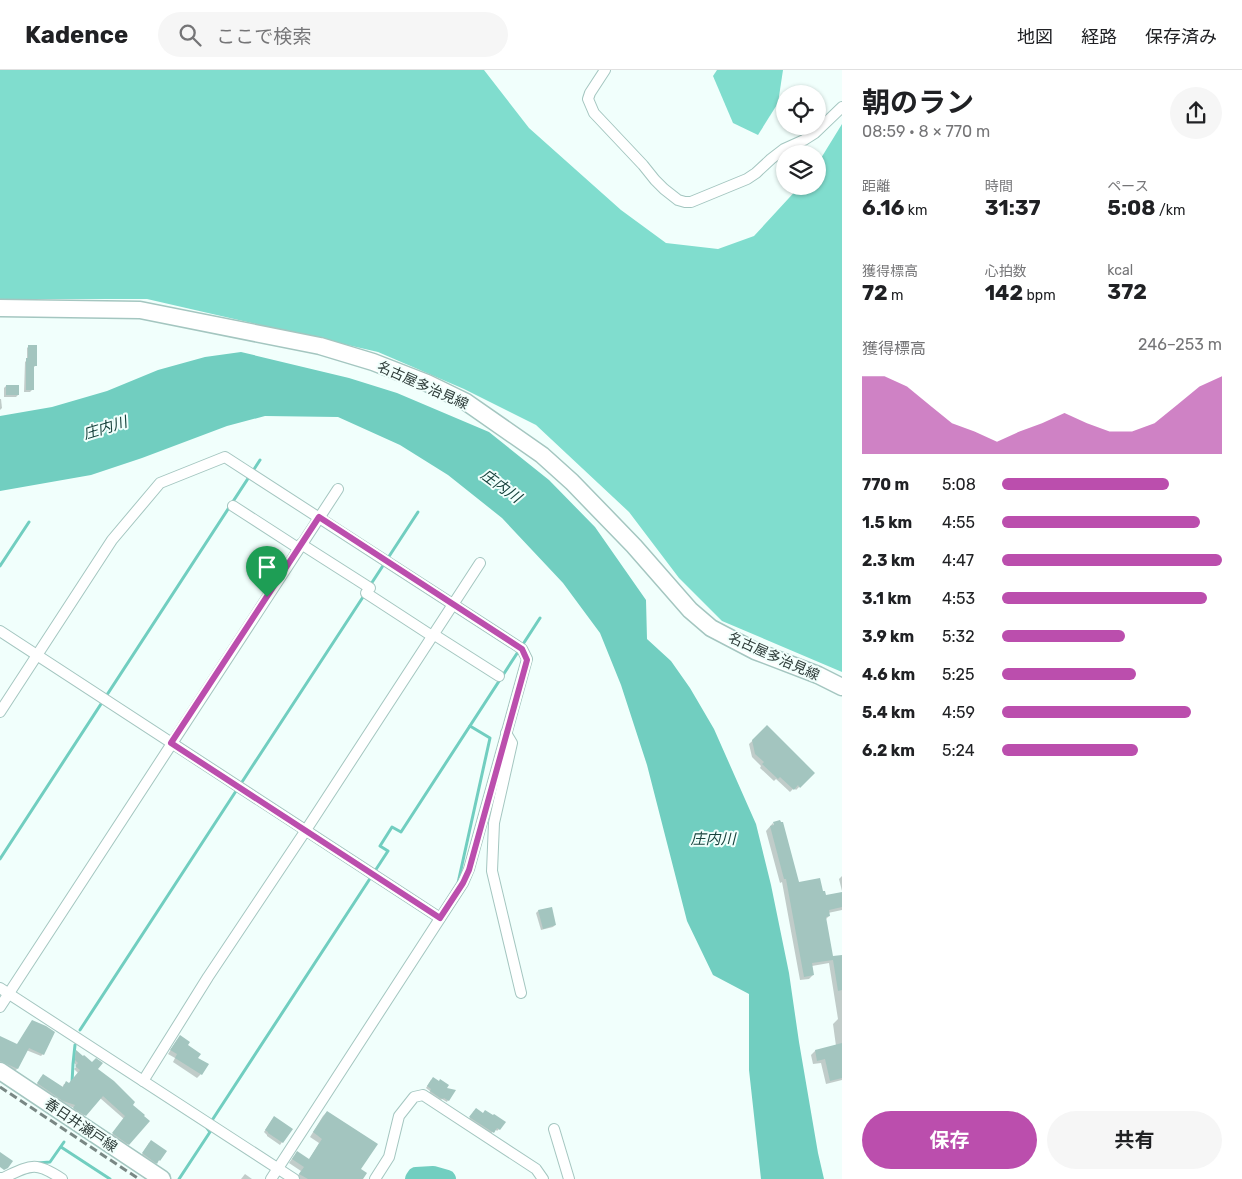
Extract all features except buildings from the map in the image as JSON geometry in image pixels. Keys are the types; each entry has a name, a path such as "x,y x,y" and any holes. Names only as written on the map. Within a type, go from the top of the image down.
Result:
{"main road":[{"name":"名古屋多治見線","path":"0,308 140,310 320,346 374,362 427,383 466,402 542,455 572,482 634,546 690,610 711,628 755,651 818,675 842,687"},
{"name":"春日井瀬戸線","path":"0,1071 162,1179"}],"street":[{"path":"605,70 588,98 594,114 664,189 678,200 685,202 691,202 747,179 784,149 815,133 842,107"},
{"path":"0,712 112,540 160,483 225,457 522,649 527,660 469,870 463,883 271,1179"},
{"path":"0,1007 4,990 171,743 338,489"},
{"path":"233,506 370,588 366,593 499,676"},
{"path":"143,1081 208,977 480,563"},
{"path":"0,631 440,918"},
{"path":"506,733 512,743 494,823 492,871 521,993"},
{"path":"4,990 294,1179"},
{"path":"375,1179 389,1157 399,1116 414,1097 423,1095 536,1168 543,1179"},
{"path":"554,1129 570,1179"},
{"path":"0,1178 25,1167 34,1166 48,1169 62,1179"}],"shaded area":[{"path":"0,70 484,70 529,128 621,210 666,243 718,249 754,236 792,195 826,195 826,150 842,124 842,672 722,621 679,578 629,512 536,425 464,389 378,352 147,299 0,299"},
{"path":"717,70 783,70 781,85 776,85 776,106 758,135 733,123 713,76"}],"water":[{"name":"庄内川","path":"241,352 349,378 397,393 489,432 549,480 595,527 646,600 647,639 671,661 690,688 714,729 756,824 789,973 799,1042 824,1179 761,1179 749,1070 749,994 713,975 687,921 647,765 621,685 600,633 563,583 502,518 448,475 400,445 338,417 265,416 227,426 91,475 0,491 0,416 52,407 107,391 158,370 205,357"}],"waterway":[{"path":"0,859 260,460"},
{"path":"371,584 418,512"},
{"path":"0,566 29,522"},
{"path":"242,782 363,597"},
{"path":"179,1179 210,1132 207,1128 388,851 380,846 392,827 401,832 540,618"},
{"path":"458,883 490,738 470,726"},
{"path":"80,1030 236,791"},
{"path":"72,1083 75,1045"},
{"path":"38,1163 50,1162 64,1142"},
{"path":"61,1147 110,1179"},
{"path":"414,1179 416,1176 433,1175 447,1179"}],"railway":[{"path":"0,1087 139,1179"}],"route":[{"path":"319,517 522,649 527,660 469,870 463,883 440,918 171,743 267,597 319,517"}]}
